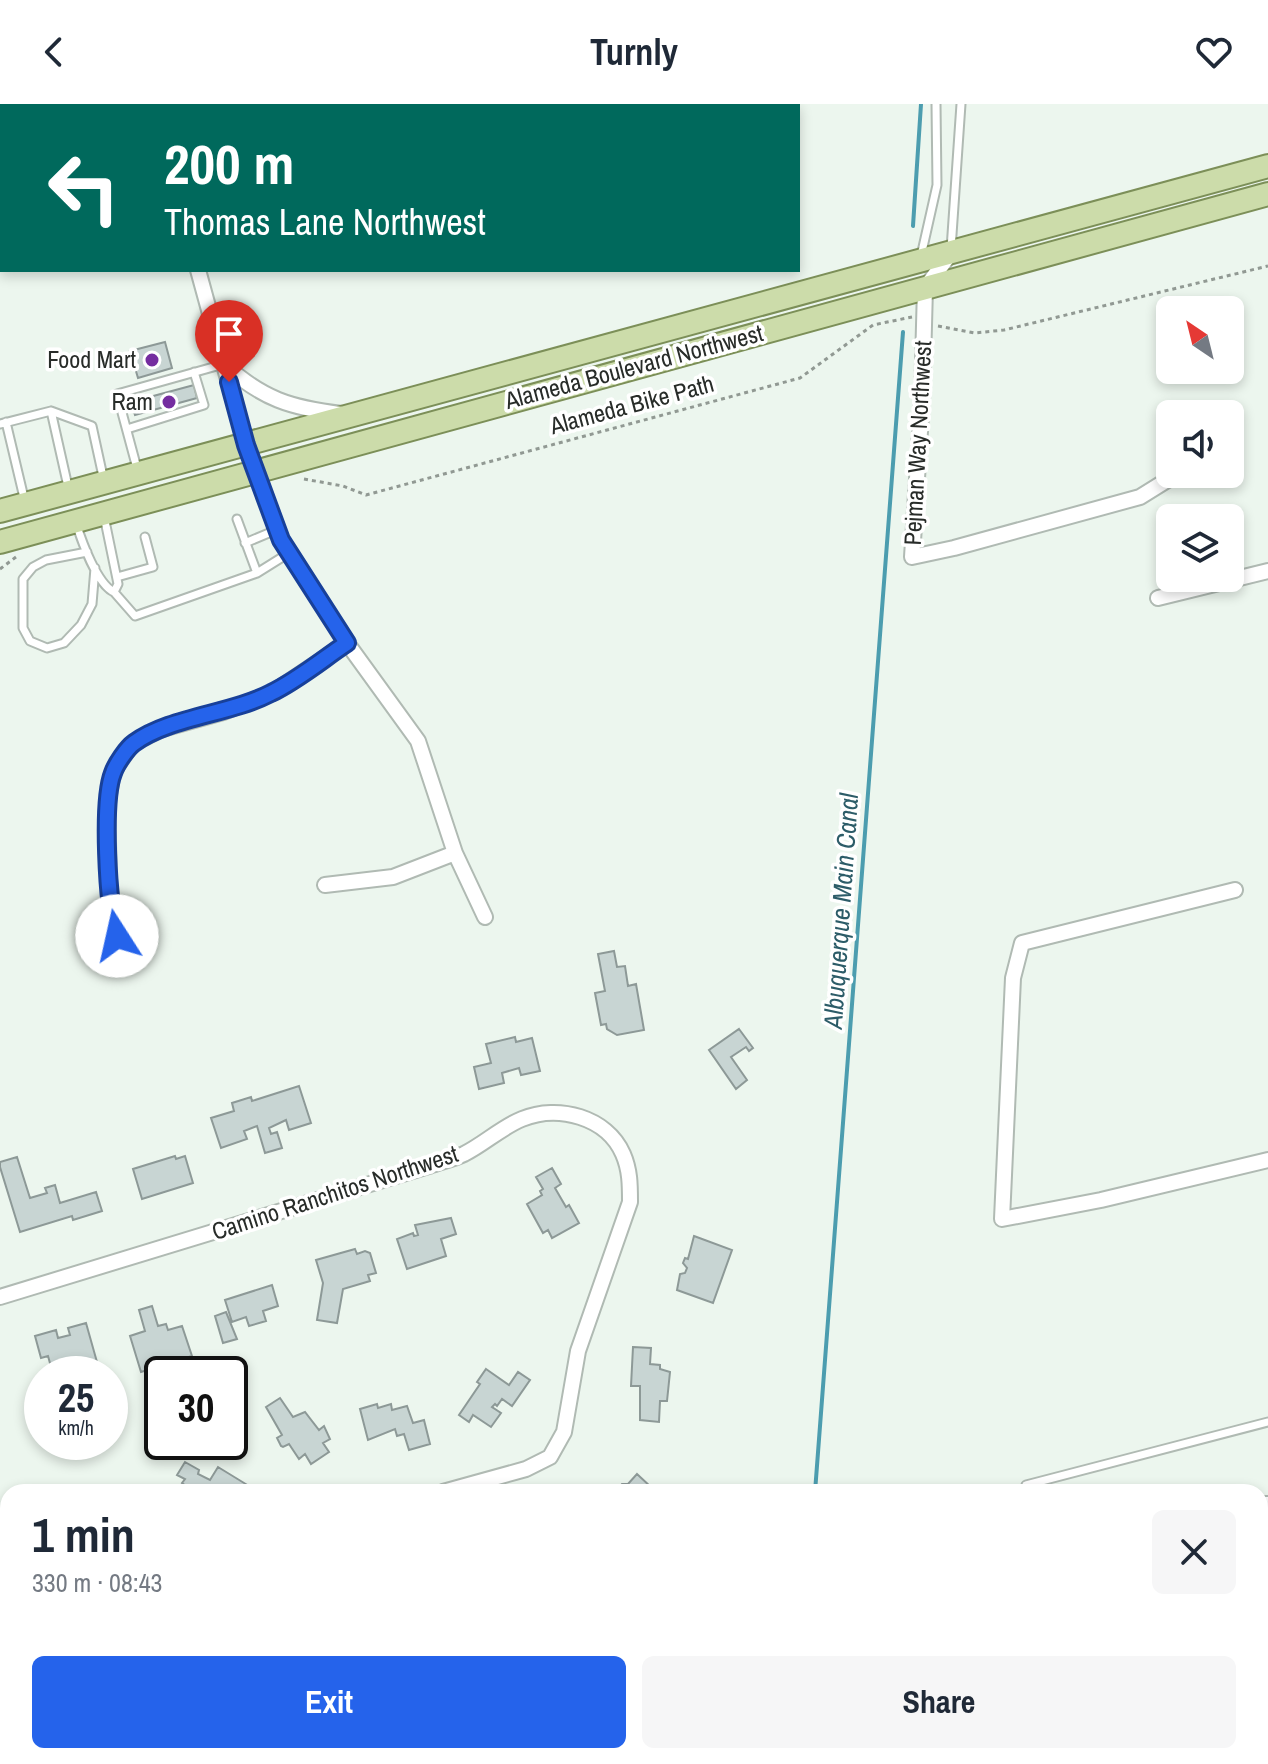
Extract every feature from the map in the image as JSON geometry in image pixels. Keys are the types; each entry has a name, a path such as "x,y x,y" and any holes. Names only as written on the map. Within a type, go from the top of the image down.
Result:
{"main road":[{"name":"Alameda Boulevard Northwest","path":"0,511 1268,166"},
{"name":"Alameda Boulevard Northwest","path":"0,542 1268,194"}],"street":[{"path":"925,288 951,253"},
{"path":"199,272 246,445 276,530 347,643 418,741 455,853 485,917"},
{"name":"Pejman Way Northwest","path":"925,288 922,400 912,557 1140,497 1156,487"},
{"path":"224,364 247,385 289,406 354,416"},
{"path":"1158,598 1268,571"},
{"path":"123,956 110,916 107,805 113,772 132,744 162,729 223,712 272,693 347,643"},
{"path":"325,885 393,877 455,853"},
{"path":"1235,890 1022,943 1013,978 1002,1219 1101,1200 1268,1160"},
{"name":"Camino Ranchitos Northwest","path":"0,1297 429,1166 463,1154 522,1119 547,1113 574,1115 593,1122 612,1135 623,1153 630,1178 630,1202 578,1351 564,1432 550,1457 526,1469 472,1484"}],"lane":[{"path":"920,261 937,185 936,104"},
{"path":"951,253 961,104"},
{"path":"763,304 772,330"},
{"path":"139,474 117,394 224,364"},
{"path":"127,429 204,405 194,372"},
{"path":"51,411 69,492"},
{"path":"26,504 3,423 51,411 92,426 105,483"},
{"path":"104,513 118,584 114,592"},
{"path":"237,519 257,573"},
{"path":"76,521 87,552 108,589 135,616 257,573 290,553"},
{"path":"245,543 276,530"},
{"path":"117,577 153,567 145,537"},
{"path":"87,552 46,560 33,567 23,579 23,628 30,641 47,648 64,643 73,634 92,604 95,568"},
{"path":"1030,1484 1268,1422"}],"path":[{"name":"Alameda Bike Path","path":"294,478 343,486 366,495 800,378 873,325 913,317 952,330 975,333 1004,330 1268,266"},
{"path":"0,569 28,551"}],"building":[{"path":"165,342 172,368 138,378 130,351"},
{"path":"194,385 197,398 135,415 131,402"},
{"path":"614,951 617,967 625,966 628,986 636,984 644,1030 617,1035 607,1029 606,1024 601,1025 595,993 605,991 598,954"},
{"path":"739,1029 753,1048 749,1051 746,1047 731,1057 747,1080 736,1089 709,1050"},
{"path":"515,1037 516,1042 532,1038 540,1071 521,1075 519,1068 502,1073 504,1083 479,1089 474,1067 491,1063 486,1044"},
{"path":"299,1086 311,1123 289,1130 286,1120 269,1128 271,1134 277,1132 282,1148 265,1153 257,1126 244,1131 247,1139 221,1148 211,1118 234,1111 232,1103 251,1097 252,1101"},
{"path":"175,1156 176,1159 185,1156 193,1183 142,1199 133,1169"},
{"path":"17,1157 30,1198 47,1193 45,1188 55,1185 60,1203 96,1192 102,1211 73,1220 72,1216 20,1232 0,1167 0,1162"},
{"path":"552,1168 561,1184 555,1188 579,1223 552,1238 548,1230 543,1233 527,1204 542,1195 540,1191 543,1189 536,1177"},
{"path":"451,1218 456,1234 441,1239 446,1256 407,1269 397,1239 413,1233 414,1236 418,1235 415,1225"},
{"path":"694,1236 732,1250 713,1303 677,1290 680,1274 685,1273 687,1268 683,1263 685,1258 688,1259"},
{"path":"355,1249 357,1254 370,1253 376,1273 368,1275 370,1281 343,1289 337,1323 317,1320 323,1283 316,1260"},
{"path":"272,1285 278,1306 263,1311 266,1321 249,1326 246,1317 232,1322 225,1300"},
{"path":"152,1306 158,1326 166,1324 168,1330 182,1326 192,1356 144,1356 144,1371 141,1372 130,1336 145,1331 139,1310"},
{"path":"226,1312 237,1339 223,1343 215,1316"},
{"path":"86,1323 95,1356 40,1356 35,1336 56,1330 58,1338 70,1335 68,1328"},
{"path":"633,1347 651,1348 650,1364 660,1365 660,1369 670,1372 667,1401 660,1401 659,1422 640,1420 640,1386 631,1386"},
{"path":"486,1369 509,1385 518,1372 530,1380 512,1406 502,1399 492,1407 501,1413 491,1427 473,1415 469,1422 459,1415 480,1384 477,1382"},
{"path":"280,1398 293,1417 305,1412 319,1430 324,1426 330,1439 323,1443 329,1452 311,1464 305,1454 299,1459 289,1444 281,1446 277,1438 282,1435 266,1407"},
{"path":"377,1404 378,1408 391,1404 392,1410 407,1406 413,1423 424,1420 430,1444 409,1450 404,1434 397,1436 395,1429 368,1440 360,1409"},
{"path":"185,1462 210,1480 218,1467 246,1484 183,1484 185,1479 177,1475"},
{"path":"637,1474 648,1484 628,1484"}],"waterway":[{"name":"Albuquerque Main Canal","path":"913,226 921,104"},
{"name":"Albuquerque Main Canal","path":"816,1484 903,332"}],"place":[{"name":"Food Mart","path":"152,360"},
{"name":"Ram","path":"169,402"}],"route":[{"path":"117,936 110,916 107,805 113,772 132,744 162,729 223,712 272,693 347,643 281,540 246,445 229,382"}]}
